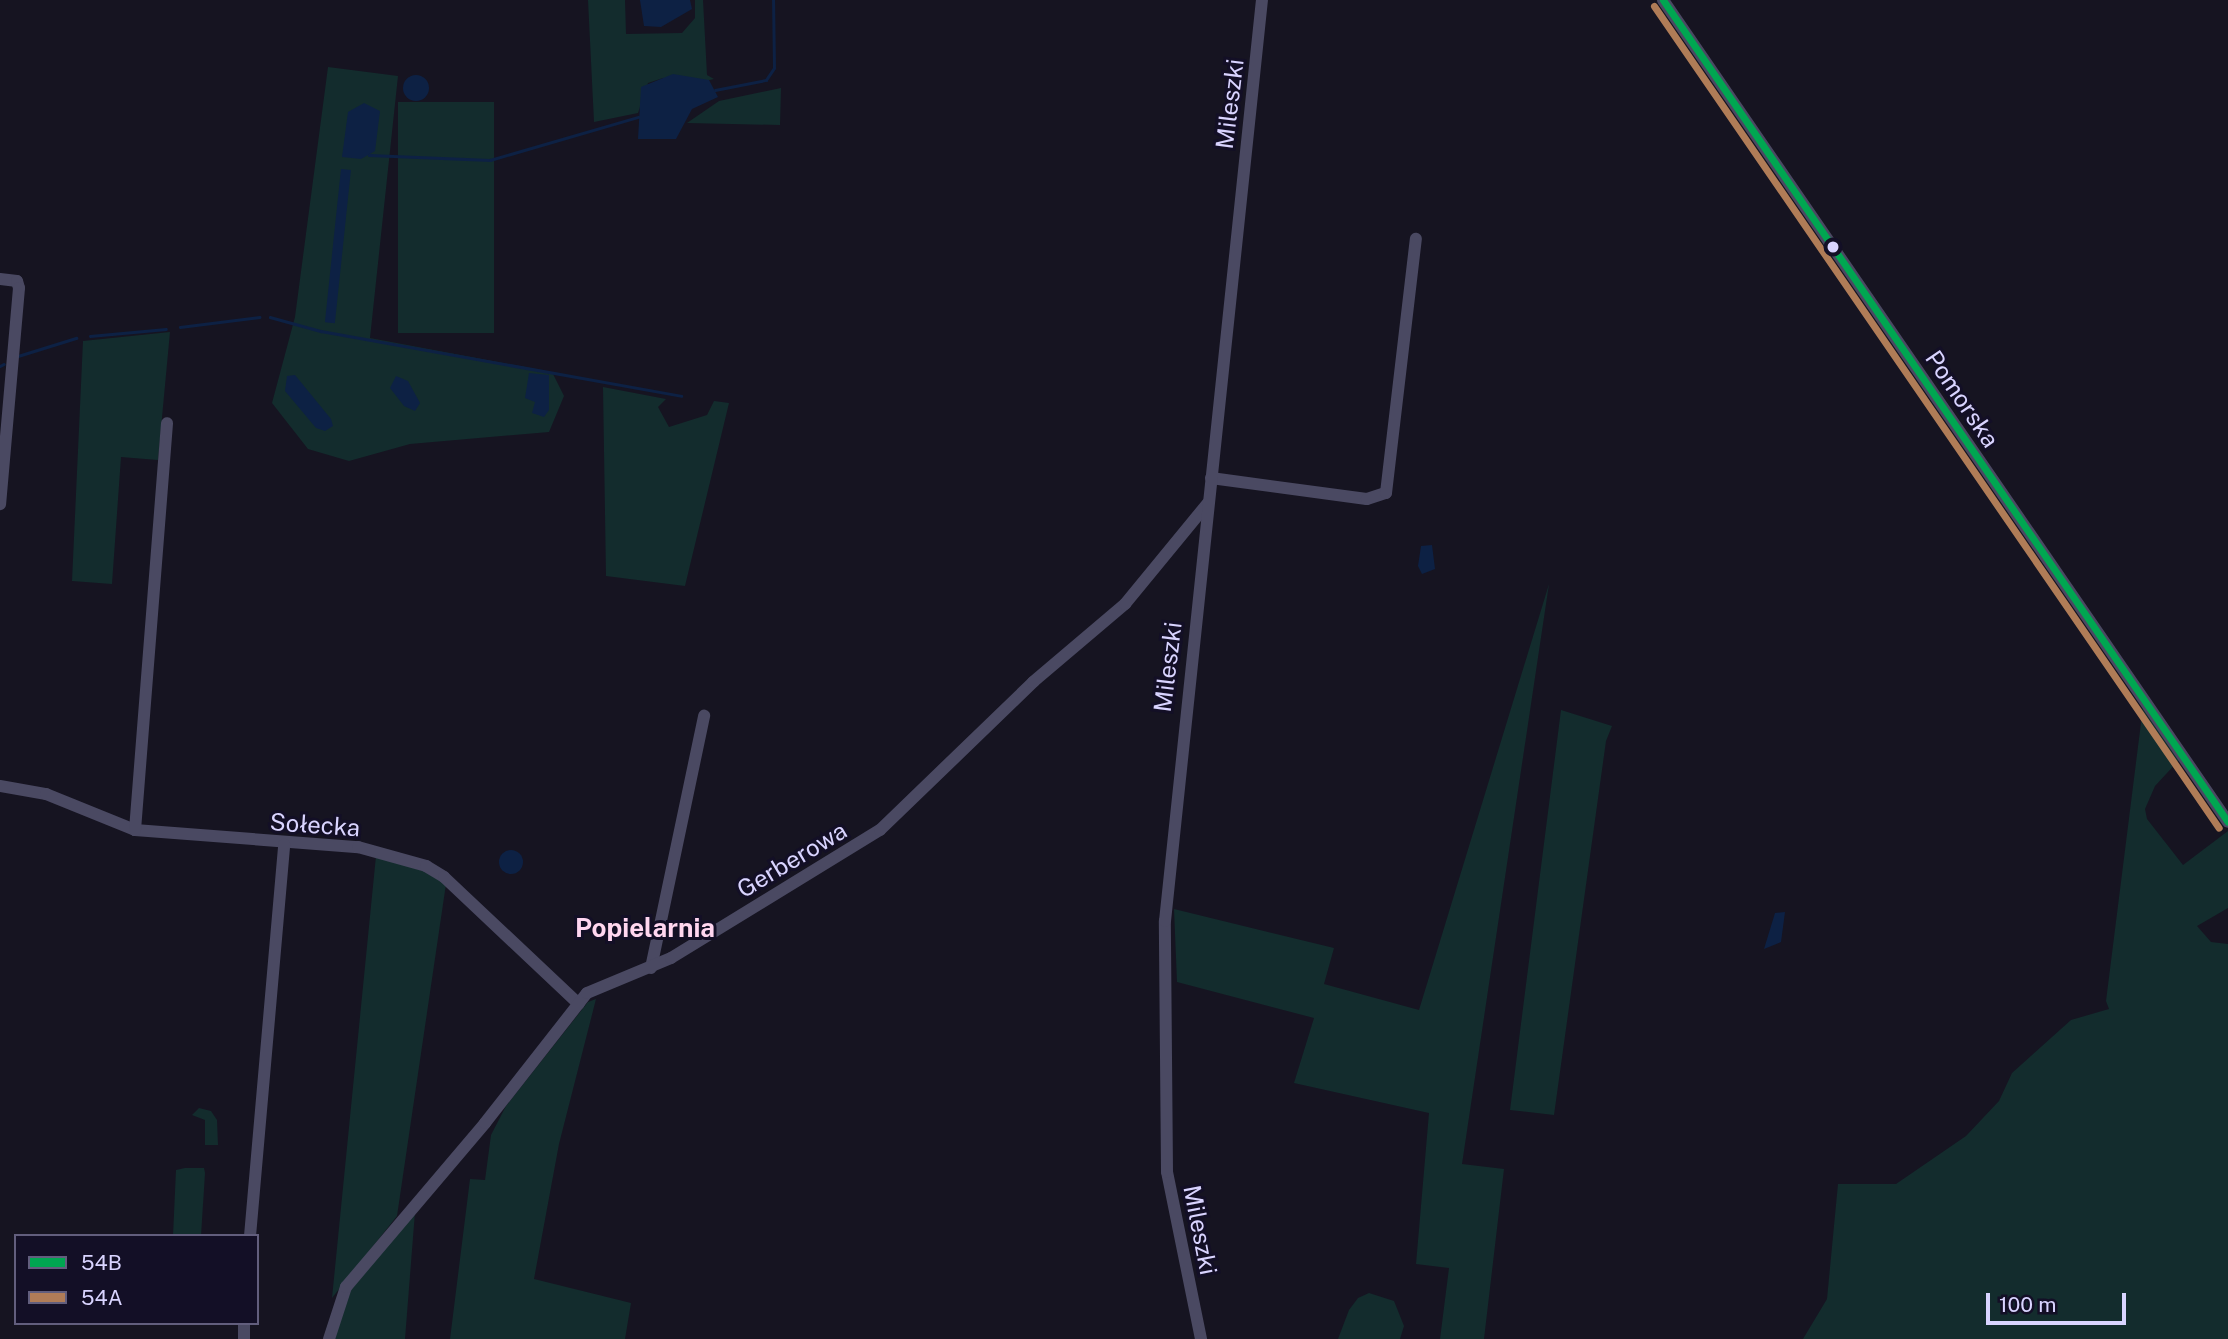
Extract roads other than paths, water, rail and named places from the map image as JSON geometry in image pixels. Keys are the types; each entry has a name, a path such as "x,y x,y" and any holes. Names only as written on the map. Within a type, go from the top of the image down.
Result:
{"street":[{"name":"Mileszki","path":"1201,1339 1167,1172 1165,921 1262,0"},
{"name":"Pomorska","path":"1663,0 2228,822"},
{"path":"1211,478 1367,499 1386,493 1416,239"},
{"path":"0,279 17,281 19,288 0,504"},
{"path":"135,830 167,423"},
{"name":"Gerberowa","path":"329,1339 338,1300 345,1287 579,1004 599,986 651,968 880,830 913,803 1034,682 1125,604 1209,503"},
{"path":"651,968 704,716"},
{"name":"Sołecka","path":"0,786 46,794 135,830 284,844 358,847 435,870 579,1004"},
{"path":"250,1234 284,844"}],"water":[{"path":"640,0 690,0 692,9 661,27 644,26"},
{"path":"673,74 709,80 718,97 692,109 676,139 638,139 641,87"},
{"path":"416,75 425,79 429,88 425,97 416,101 407,97 403,88 407,79"},
{"path":"364,103 380,111 375,151 361,159 342,157 348,112"},
{"path":"341,169 351,170 335,323 325,322"},
{"path":"529,373 549,375 549,410 544,417 532,413 535,402 525,398"},
{"path":"295,375 331,419 333,426 325,431 316,428 285,391 287,376"},
{"path":"396,376 408,381 420,403 415,411 404,406 390,388"},
{"path":"1432,545 1435,569 1422,574 1418,566 1421,546"},
{"path":"511,850 520,853 523,862 520,871 511,874 502,871 499,862 502,853"},
{"path":"1785,912 1781,942 1764,949 1775,913"}],"waterway":[{"path":"715,90 766,80 774,68 773,0"},
{"path":"369,155 490,160 638,117"},
{"path":"180,327 259,317"},
{"path":"270,317 321,331 681,396"},
{"path":"90,336 166,329"},
{"path":"18,356 76,338"},
{"path":"0,366 4,364"}],"district":[{"name":"Popielarnia","path":"645,928"}]}
